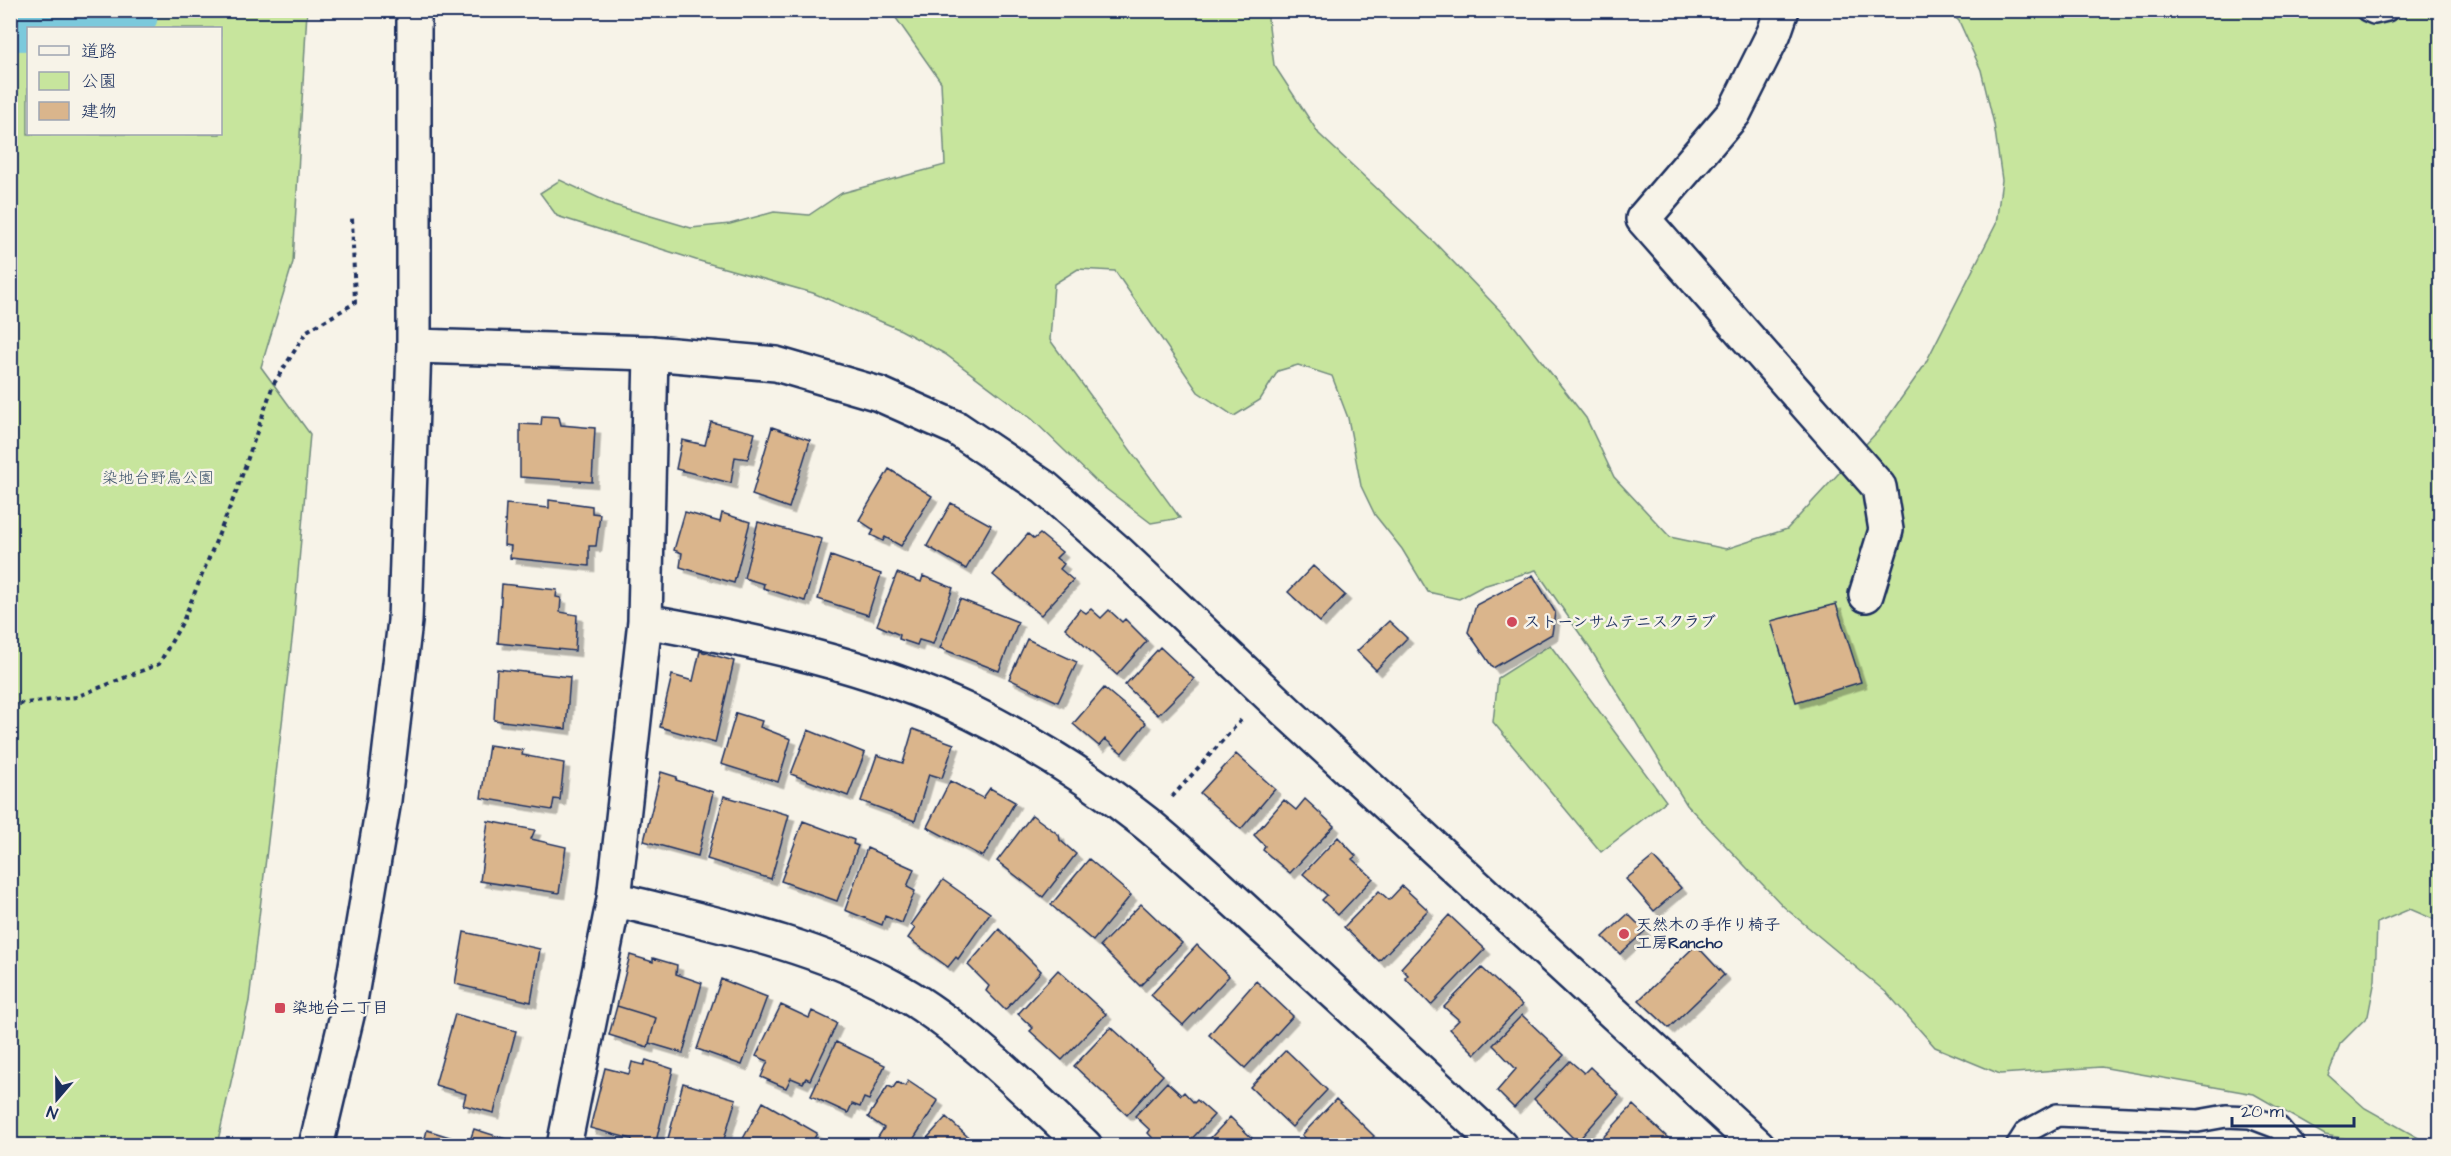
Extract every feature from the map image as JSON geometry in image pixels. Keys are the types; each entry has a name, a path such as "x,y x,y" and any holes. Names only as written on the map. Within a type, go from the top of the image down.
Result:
{"street":[{"path":"316,1146 349,1007 386,788 405,621 414,346 414,10"},
{"path":"1782,10 1774,33 1734,113 1643,219 1879,487 1886,530 1866,595"},
{"path":"414,346 651,353 776,364 879,394 956,428 1045,488 1119,553 1287,712 1758,1146"},
{"path":"564,1146 614,899 645,621 651,353"},
{"path":"645,621 758,644 868,673 971,713 1021,739 1110,796 1182,854 1500,1146"},
{"path":"614,899 783,943 841,962 893,988 935,1015 981,1052 1085,1146"}],"lane":[{"path":"2367,10 2374,13 2387,10"},
{"path":"2017,1146 2026,1132 2057,1115 2198,1120 2226,1116 2250,1117 2279,1128 2294,1146"}],"path":[{"path":"10,705 76,698 159,664 183,621 237,490 273,385 307,331 355,303 352,217"},
{"path":"1173,795 1229,732"}],"green space":[{"name":"染地台野鳥公園","path":"10,11 307,11 293,262 261,367 310,434 293,631 249,1001 217,1145 11,1145"},
{"path":"891,11 1267,11 1274,65 1319,134 1435,243 1511,322 1586,418 1614,477 1670,537 1726,549 1787,529 1878,431 1924,366 1996,224 2002,180 1994,124 1981,70 1959,21 1948,11 2440,11 2440,922 2410,909 2377,923 2375,980 2368,1016 2340,1044 2328,1075 2365,1108 2431,1145 2380,1145 2325,1135 2254,1094 2101,1067 2000,1074 1935,1047 1888,994 1784,907 1687,805 1591,650 1536,570 1483,586 1459,599 1428,592 1402,549 1375,515 1361,486 1348,418 1332,376 1298,365 1278,371 1260,400 1234,416 1198,392 1115,271 1078,269 1054,284 1050,340 1180,518 1151,523 1097,482 1032,419 945,354 901,330 813,293 696,260 557,216 540,193 560,180 614,205 691,228 730,224 774,212 809,215 842,193 945,165 941,82"},
{"path":"1550,645 1666,801 1601,852 1493,722 1498,678"}],"building":[{"path":"542,416 559,417 561,425 595,428 592,482 520,477 520,424 541,425"},
{"path":"711,422 755,433 748,459 735,457 731,483 676,469 682,440 705,445"},
{"path":"772,427 810,440 789,508 752,495"},
{"path":"889,469 932,496 901,546 885,537 883,541 871,535 874,530 859,520"},
{"path":"549,500 592,506 592,513 600,514 596,546 589,546 589,566 510,558 511,546 504,545 506,504 549,508"},
{"path":"951,503 991,525 966,569 927,546"},
{"path":"685,512 720,522 722,513 750,522 734,583 680,567 682,553 674,550"},
{"path":"758,522 822,539 805,601 763,588 764,584 744,578"},
{"path":"1028,534 1034,539 1040,534 1062,552 1056,558 1064,564 1060,569 1073,580 1041,615 993,575"},
{"path":"831,556 881,574 868,615 818,599"},
{"path":"1313,566 1345,595 1320,622 1288,592"},
{"path":"897,573 921,582 923,576 953,588 933,644 919,640 917,645 899,639 900,635 877,625"},
{"name":"ストーンサムテニスクラブ","path":"1533,575 1555,612 1552,634 1493,668 1468,632 1476,605"},
{"path":"502,584 557,590 556,597 561,598 560,612 577,615 575,651 498,643"},
{"path":"960,599 1018,622 999,671 940,648"},
{"path":"1836,604 1861,682 1796,702 1771,621"},
{"path":"1080,609 1086,613 1091,609 1101,618 1109,610 1122,622 1125,619 1147,641 1117,675 1065,628"},
{"path":"1389,621 1407,638 1376,670 1357,651"},
{"path":"1027,639 1077,662 1058,702 1009,679"},
{"path":"1160,647 1194,679 1158,715 1125,685"},
{"path":"700,651 734,661 715,743 660,727 672,675 693,681"},
{"path":"497,669 570,677 566,729 494,720"},
{"path":"1104,688 1146,723 1122,753 1105,739 1099,746 1073,724"},
{"path":"736,713 762,721 760,727 791,739 778,782 721,764"},
{"path":"913,729 954,744 942,778 929,774 915,821 861,801 877,755 903,763"},
{"path":"808,730 865,753 848,796 791,774"},
{"path":"489,745 523,750 522,755 564,763 560,800 554,799 552,810 481,798"},
{"path":"1236,754 1275,789 1241,829 1200,793"},
{"path":"661,772 677,777 676,780 713,792 698,856 644,841"},
{"path":"950,781 983,798 990,788 1015,802 983,857 927,827"},
{"path":"724,796 789,815 771,879 707,859"},
{"path":"1305,799 1334,826 1290,873 1263,850 1265,846 1254,835 1284,800 1296,810"},
{"path":"1032,815 1059,835 1060,840 1076,854 1043,897 997,861"},
{"path":"488,821 535,830 531,839 566,847 559,893 480,881"},
{"path":"803,821 854,840 853,844 858,846 837,901 781,881"},
{"path":"1338,837 1356,856 1352,859 1373,878 1338,915 1322,900 1327,895 1303,874"},
{"path":"867,848 914,869 907,887 915,891 902,923 885,916 882,925 845,910"},
{"path":"1653,857 1681,888 1654,911 1626,879"},
{"path":"1089,859 1131,895 1093,941 1051,905"},
{"path":"943,880 990,913 958,959 956,957 948,967 908,938 915,928 911,925"},
{"path":"1402,886 1428,910 1379,961 1344,927 1379,891 1389,900"},
{"path":"1141,904 1182,943 1140,986 1100,946"},
{"name":"天然木の手作り椅子 工房Rancho","path":"1628,914 1645,931 1620,954 1603,937"},
{"path":"1449,915 1485,949 1431,1005 1405,978 1408,975 1401,968"},
{"path":"999,929 1041,971 1005,1010 986,991 989,986 968,965"},
{"path":"464,932 540,949 531,1002 455,984"},
{"path":"1197,945 1229,976 1183,1025 1151,995"},
{"path":"1696,945 1724,975 1669,1028 1639,1000"},
{"path":"630,955 653,962 653,958 677,965 676,974 702,983 683,1053 649,1043 656,1018 617,1006"},
{"path":"1482,968 1522,1005 1475,1054 1450,1029 1459,1020 1444,1007"},
{"path":"1058,970 1106,1014 1062,1060 1030,1031 1033,1028 1018,1014"},
{"path":"721,979 767,997 742,1065 697,1049"},
{"path":"1256,981 1293,1016 1245,1068 1209,1035"},
{"path":"781,1005 809,1018 812,1011 837,1023 810,1080 806,1078 803,1083 791,1078 786,1088 761,1077 768,1061 756,1056"},
{"path":"617,1006 656,1018 648,1047 609,1035"},
{"path":"455,1014 516,1031 494,1113 463,1105 466,1094 435,1085"},
{"path":"1522,1015 1564,1055 1514,1108 1497,1091 1516,1069 1493,1045"},
{"path":"1111,1027 1163,1075 1127,1115 1074,1066"},
{"path":"836,1042 885,1065 869,1100 864,1098 860,1107 852,1104 848,1113 811,1096"},
{"path":"1286,1050 1327,1090 1292,1127 1250,1087"},
{"path":"646,1060 673,1069 655,1146 631,1146 632,1139 590,1128 605,1068 629,1074 632,1062 644,1065"},
{"path":"1570,1061 1584,1073 1590,1067 1619,1095 1577,1142 1534,1099"},
{"path":"908,1081 938,1101 909,1146 889,1146 878,1137 884,1128 868,1117 888,1086 893,1088 897,1082 905,1086"},
{"path":"1167,1082 1181,1095 1184,1092 1194,1103 1197,1100 1214,1115 1185,1146 1160,1146 1148,1133 1150,1130 1135,1116"},
{"path":"683,1083 736,1099 722,1146 666,1146"},
{"path":"1336,1099 1374,1136 1365,1146 1314,1146 1302,1135"},
{"path":"763,1102 817,1133 810,1146 739,1146"},
{"path":"1633,1105 1668,1138 1661,1146 1595,1146"},
{"path":"946,1117 978,1146 920,1146"},
{"path":"1230,1117 1260,1146 1203,1146"},
{"path":"474,1129 509,1140 508,1146 423,1146 427,1130 469,1143"},
{"path":"828,1139 836,1146 823,1146"}],"waterway":[{"path":"10,14 115,13 122,10"}],"place":[{"name":"ストーンサムテニスクラブ","path":"1512,622"},
{"name":"天然木の手作り椅子 工房Rancho","path":"1624,934"},
{"name":"染地台二丁目","path":"280,1008"}]}
